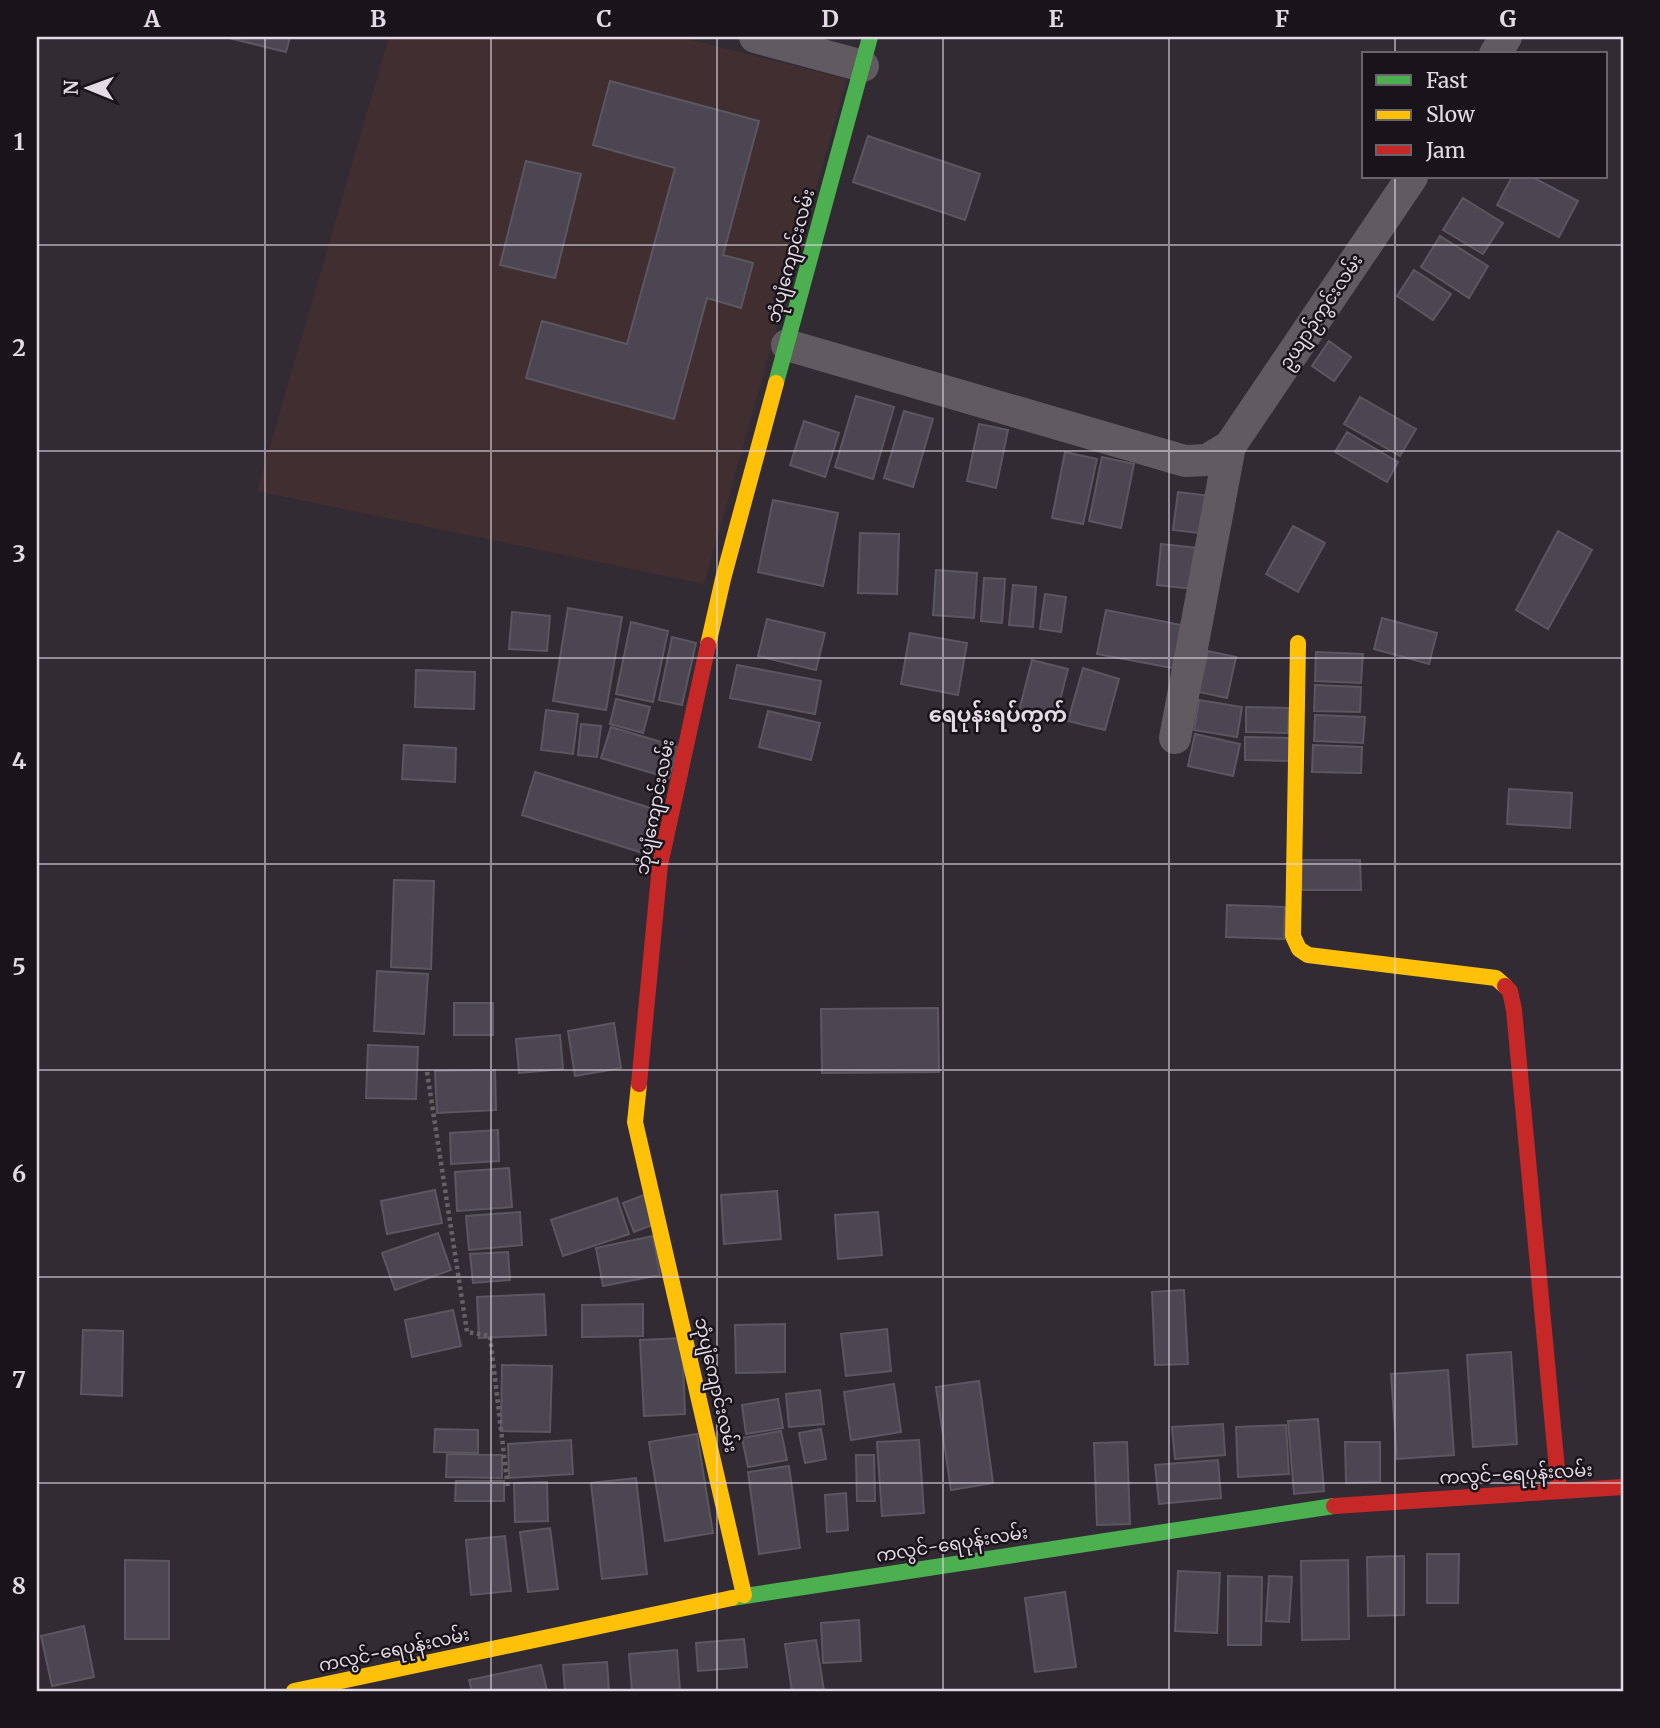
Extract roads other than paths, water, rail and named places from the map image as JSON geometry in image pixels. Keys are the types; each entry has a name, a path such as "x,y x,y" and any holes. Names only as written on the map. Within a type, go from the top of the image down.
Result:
{"street":[{"path":"755,37 867,51"},
{"path":"1496,52 1506,37"},
{"name":"ဘုံပျံကျောင်းလမ်း","path":"744,1595 635,1122 660,865 723,579 867,51"},
{"name":"ဥယျာဉ်ကွင်းလမ်း","path":"1230,446 1411,178"},
{"path":"787,345 1185,461 1207,460 1230,446"},
{"path":"1175,738 1230,446"},
{"path":"1298,643 1293,936 1299,949 1308,955 1496,978 1510,991 1514,1010 1559,1491"},
{"name":"ကလွင်-ရေပုန်းလမ်း","path":"294,1691 744,1595 1354,1503 1623,1487"}],"district":[{"name":"ရေပုန်းရပ်ကွက်","path":"998,715"}]}
